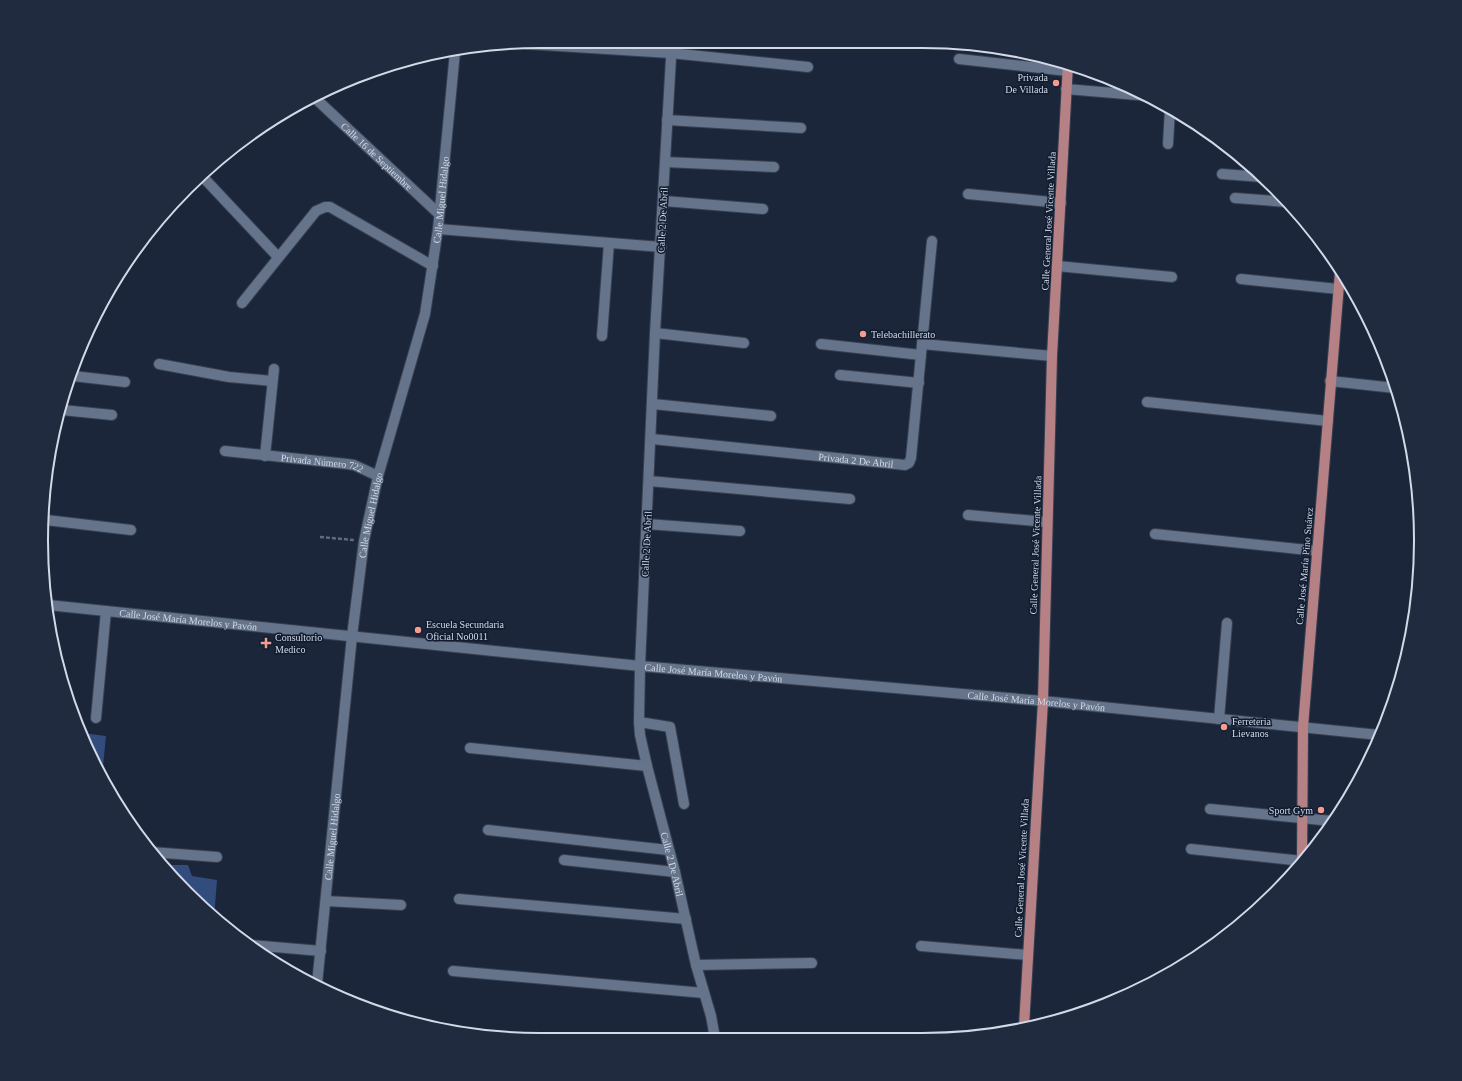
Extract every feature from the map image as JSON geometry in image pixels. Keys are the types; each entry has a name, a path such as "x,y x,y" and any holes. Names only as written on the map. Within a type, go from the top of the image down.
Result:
{"main road":[{"name":"Calle General José Vicente Villada","path":"1024,1022 1043,701 1052,356 1068,70"},
{"name":"Calle José María Pino Suárez","path":"1302,852 1303,727 1339,280"}],"street":[{"path":"584,48 670,54 808,67"},
{"name":"Calle 2 De Abril","path":"671,48 640,666 639,722 640,735 647,766 675,872 696,965 714,1033"},
{"name":"Calle Miguel Hidalgo","path":"318,979 352,636 364,541 378,476 425,314 438,229 454,55"},
{"path":"959,59 1056,67"},
{"path":"1066,89 1129,94"},
{"name":"Calle 16 de Septiembre","path":"319,101 439,214"},
{"path":"1168,144 1170,115"},
{"path":"667,120 801,128"},
{"path":"666,162 774,167"},
{"path":"1222,174 1253,176"},
{"path":"205,180 278,257"},
{"path":"968,194 1061,203"},
{"path":"1235,198 1279,201"},
{"path":"664,201 763,209"},
{"path":"242,303 316,211 325,207 330,208 433,266"},
{"path":"438,229 661,247"},
{"name":"Privada 2 De Abril","path":"652,439 909,463 911,458 919,383 932,242"},
{"path":"602,336 610,243"},
{"path":"1057,266 1172,277"},
{"path":"1241,279 1338,289"},
{"path":"656,333 744,343"},
{"path":"821,344 921,355"},
{"path":"922,344 1052,356"},
{"path":"159,364 229,377 272,381"},
{"path":"265,456 274,369"},
{"path":"840,375 919,383"},
{"path":"76,376 125,382"},
{"path":"1330,381 1390,387"},
{"path":"1147,402 1328,421"},
{"path":"653,404 771,416"},
{"path":"66,410 112,416"},
{"name":"Privada Número 722","path":"225,451 354,465 378,476"},
{"path":"650,481 850,499"},
{"path":"968,515 1047,522"},
{"path":"49,520 131,530"},
{"path":"647,524 740,532"},
{"path":"1155,534 1317,551"},
{"name":"Calle José María Morelos y Pavón","path":"52,605 640,666 1043,701 1374,735"},
{"path":"96,718 106,611"},
{"path":"1219,719 1226,623"},
{"path":"639,722 670,727 684,804"},
{"path":"470,748 647,766"},
{"path":"1210,809 1326,821"},
{"path":"488,830 668,850"},
{"path":"1191,849 1295,861"},
{"path":"160,853 217,857"},
{"path":"564,860 675,872"},
{"path":"459,899 686,919"},
{"path":"326,901 401,905"},
{"path":"261,946 321,951"},
{"path":"921,946 1028,955"},
{"path":"696,965 812,963"},
{"path":"453,971 704,993"}],"path":[{"path":"320,537 364,541"}],"shaded area":[{"path":"87,734 106,736 103,766"},
{"path":"170,865 188,865 192,876 217,880 215,910 192,889"}],"place":[{"name":"Privada De Villada","path":"1056,83"},
{"name":"Telebachillerato","path":"863,334"},
{"name":"Escuela Secundaria Oficial No0011","path":"418,630"},
{"name":"Consultorio Medico","path":"266,643"},
{"name":"Ferreteria Lievanos","path":"1224,727"},
{"name":"Sport Gym","path":"1321,810"}]}
